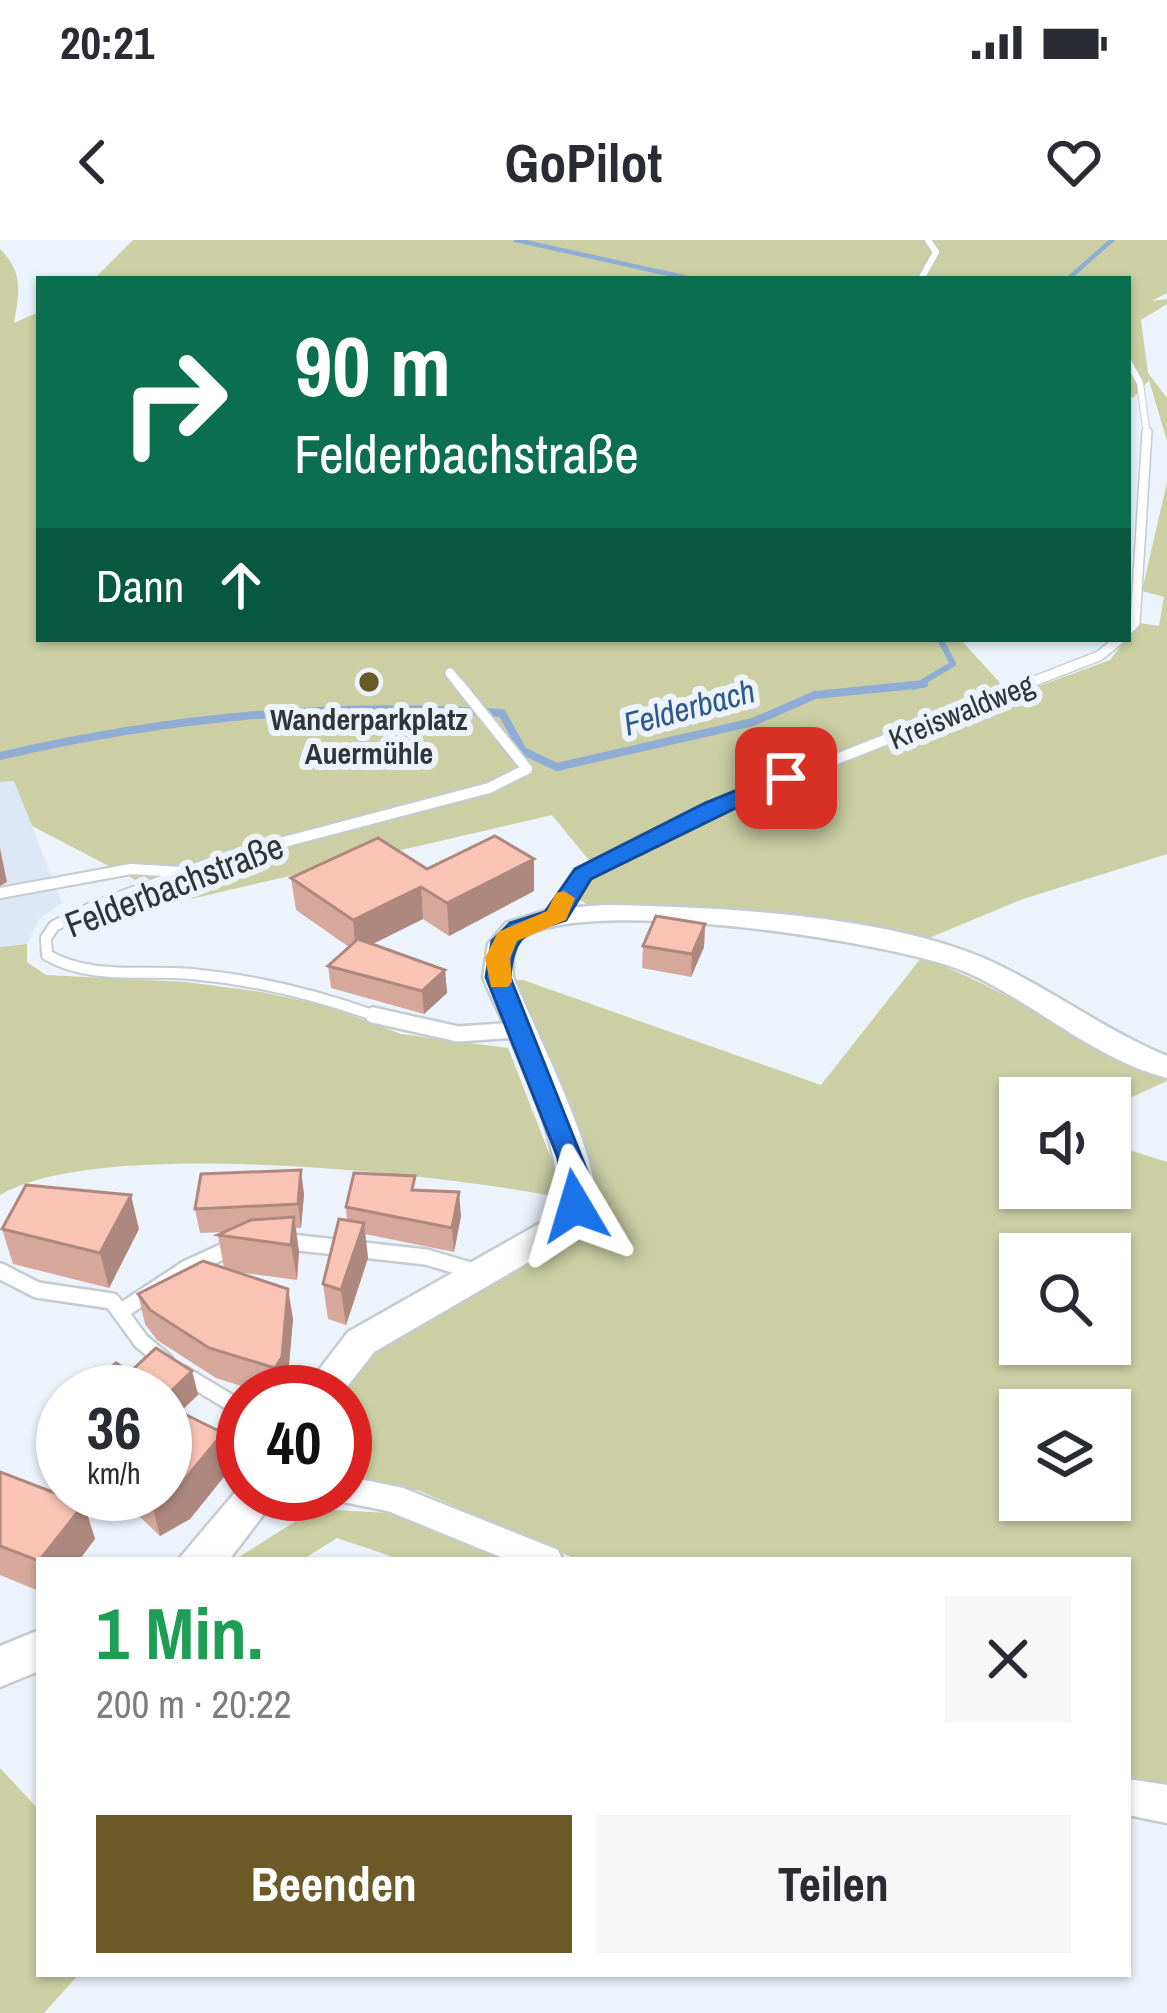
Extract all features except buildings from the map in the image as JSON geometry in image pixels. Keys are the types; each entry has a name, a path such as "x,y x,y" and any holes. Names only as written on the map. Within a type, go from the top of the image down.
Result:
{"street":[{"path":"343,1365 361,1342 557,1232 578,1197 572,1158 498,977 501,946 518,928 558,915 643,915 881,939 972,964 1093,1035 1167,1068"},
{"path":"372,1495 538,1557"},
{"path":"203,1557 238,1521"},
{"path":"0,1667 36,1651"},
{"path":"1131,1798 1167,1804"}],"lane":[{"path":"922,276 936,251 928,240"},
{"path":"1131,363 1142,369 1158,403"},
{"path":"1131,627 1157,511"},
{"name":"Kreiswaldweg","path":"558,915 556,909 583,874 712,808 1099,656 1116,642"},
{"name":"Felderbachstraße","path":"450,673 527,769 489,788 185,873 71,916 46,938 47,955 69,968 194,974 266,986 404,1026 458,1034 518,1030"},
{"path":"0,893 131,869 185,873"},
{"path":"120,1312 187,1268 226,1248 258,1240 426,1257 482,1274"},
{"path":"0,1271 31,1286 112,1301 149,1349 216,1392"}],"shaded area":[{"path":"14,781 62,903 39,919 27,944 0,947 0,782"}],"green space":[{"path":"133,240 1167,240 1167,293 1152,301 1167,299 1167,304 1141,320 1148,373 1167,398 1167,441 1149,380 1131,397 1131,276 97,276"},
{"path":"0,249 16,275 14,323 36,313 36,642 963,642 1012,696 1110,660 1124,642 1131,642 1139,623 1159,626 1164,597 1142,591 1167,482 1167,854 1023,899 924,940 772,917 586,904 578,898 583,874 773,789 765,785 708,806 592,864 552,815 178,902 32,826 14,781 0,782"},
{"path":"27,944 27,962 46,975 186,982 262,992 327,1006 401,1034 508,1048 560,1181 558,1197 356,1171 189,1164 113,1167 48,1177 0,1195 0,947"},
{"path":"921,958 984,985 1167,1081 1131,1097 1131,1077 999,1077 999,1209 1131,1209 1131,1151 1167,1162 1167,1791 1131,1786 1131,1557 571,1557 420,1491 372,1481 372,1365 353,1365 366,1349 552,1249 586,1212 506,980 523,980 821,1085"},
{"path":"372,1512 409,1514 495,1557 393,1557 337,1538 307,1557 239,1557 296,1521 372,1521"},
{"path":"0,1768 36,1807 36,1977 76,1977 44,2013 0,2013"}],"waterway":[{"path":"516,240 678,276"},
{"name":"Felderbach","path":"1071,276 1112,240"},
{"name":"Felderbach","path":"918,685 953,664 942,642"},
{"name":"Felderbach","path":"918,685 924,684"},
{"name":"Felderbach","path":"0,756 125,731 250,715 438,710 502,713 523,751 557,767 753,722 815,695 918,685"},
{"name":"Felderbach","path":"914,687 918,685"}],"slow traffic":[{"path":"500,982 497,958 507,937 536,920 558,915 556,909 564,898"}],"place":[{"name":"Wanderparkplatz Auermühle","path":"369,682"}],"route":[{"path":"575,1206 578,1186 572,1158 498,977 501,946 518,928 558,915 556,909 583,874 712,808 786,778"}]}
